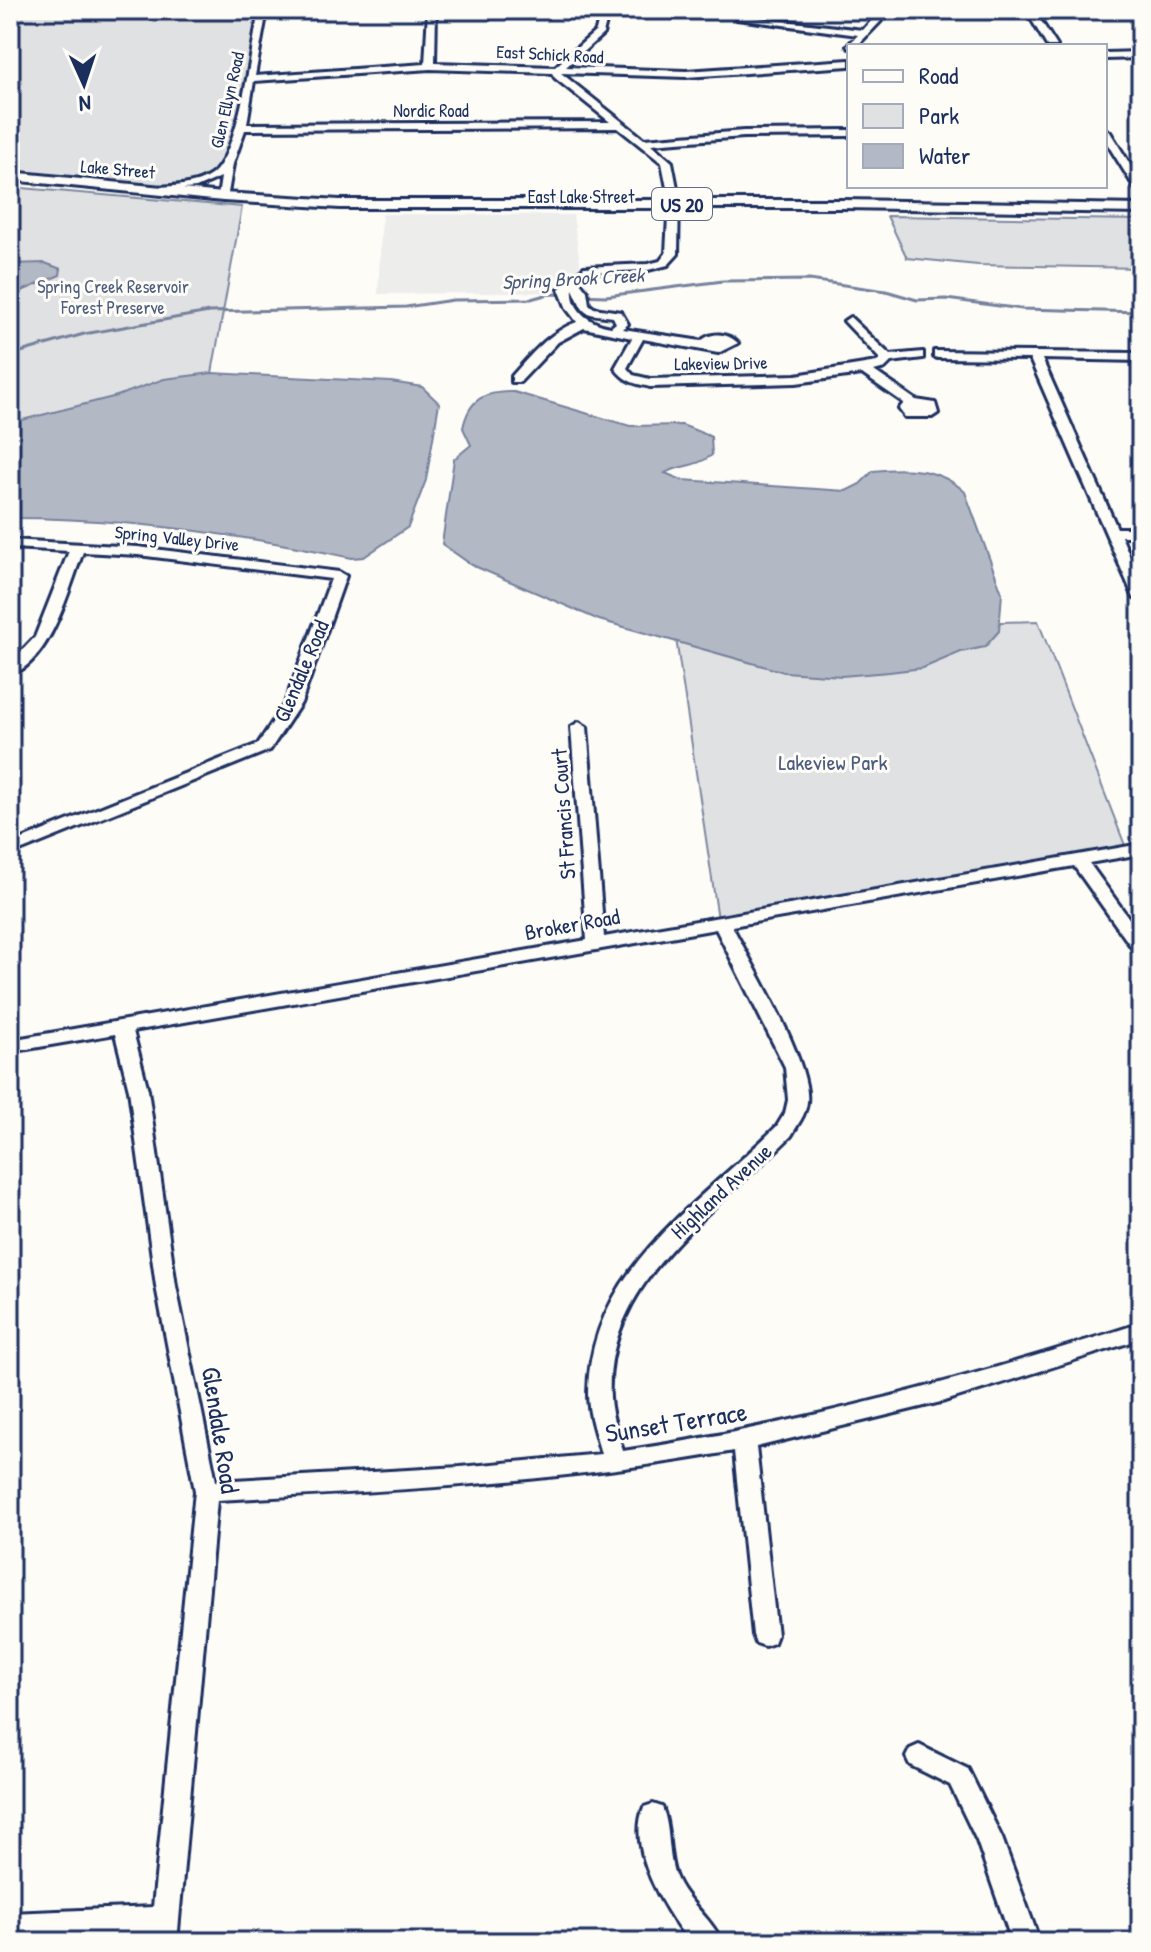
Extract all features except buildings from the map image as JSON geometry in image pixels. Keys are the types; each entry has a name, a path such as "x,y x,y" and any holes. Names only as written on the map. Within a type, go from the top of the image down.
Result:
{"main road":[{"name":"Lake Street","path":"10,176 154,190 218,200"},
{"name":"Lake Street","path":"10,186 218,200"},
{"name":"East Lake Street","path":"218,200 340,212 1141,209"},
{"name":"East Lake Street","path":"674,209 1141,218"}],"street":[{"name":"Glen Ellyn Road","path":"218,200 241,127 263,10"},
{"path":"430,66 432,10"},
{"path":"516,379 555,337 566,329 583,324 574,293 574,279 588,269 648,267 664,263 672,254 674,209 667,162 558,76 556,71 600,32 605,10"},
{"path":"854,44 877,21 876,10"},
{"path":"1030,10 1051,44"},
{"path":"741,19 864,33"},
{"path":"1107,56 1141,55"},
{"name":"East Schick Road","path":"249,79 430,66 696,74 847,63"},
{"name":"Nordic Road","path":"241,127 622,125"},
{"path":"644,142 744,134 847,133"},
{"path":"1107,135 1141,190"},
{"path":"154,190 186,188 213,181 228,164"},
{"path":"574,293 591,311 617,314 622,324 615,330"},
{"path":"850,321 887,359"},
{"name":"Lakeview Drive","path":"583,324 707,345"},
{"name":"Lakeview Drive","path":"639,335 621,368 629,378 650,383 796,379 864,370 881,365 887,359 919,355"},
{"path":"938,354 1141,357"},
{"path":"1034,355 1141,598"},
{"path":"864,370 912,403"},
{"path":"1112,532 1141,532"},
{"name":"Spring Valley Drive","path":"10,544 207,558 339,576"},
{"path":"10,670 26,658 42,638 78,547"},
{"name":"Glendale Road","path":"10,850 264,747 293,703 339,576"},
{"name":"St Francis Court","path":"579,727 596,945"},
{"name":"Broker Road","path":"10,1046 1141,849"},
{"path":"1078,860 1141,948"},
{"name":"Highland Avenue","path":"614,1461 599,1399 600,1361 607,1329 620,1299 643,1265 784,1131 795,1113 798,1100 794,1067 722,923"},
{"name":"Glendale Road","path":"122,1026 134,1063 166,1286 200,1444 206,1491 165,1931"},
{"name":"Sunset Terrace","path":"206,1491 447,1479 614,1461 744,1440 891,1408 1033,1368 1141,1331"},
{"path":"744,1440 765,1635"},
{"path":"919,1757 959,1777 989,1838 1026,1942"},
{"path":"653,1816 655,1861 668,1895 708,1942"},
{"path":"10,1926 165,1931"}],"shaded area":[{"path":"382,214 573,215 582,276 578,282 587,292 378,294"}],"green space":[{"path":"10,10 260,10 241,113 223,165 208,177 185,184 156,187 90,184 10,175"},
{"name":"Spring Creek Reservoir Forest Preserve","path":"10,187 242,207 212,373 10,424"},
{"path":"887,216 1141,220 1141,268 978,265 907,258"},
{"name":"Lakeview Park","path":"1038,621 1126,848 718,919 675,632"}],"water":[{"path":"45,263 61,269 60,275 10,296 10,264"},
{"path":"212,373 391,382 422,387 439,403 426,480 408,527 364,557 352,558 182,529 96,521 10,518 10,423 117,396 164,379"},
{"path":"514,392 630,426 682,425 711,437 712,455 665,473 682,480 846,491 860,484 873,471 922,471 945,478 965,492 1002,593 999,631 985,647 961,652 923,668 842,676 784,672 599,620 472,565 442,544 454,459 471,445 463,428 474,403 487,395"}],"waterway":[{"name":"Spring Brook Creek","path":"10,355 84,334 209,312 406,307 453,300 531,299 549,294 606,296 723,281 809,280 886,291 917,300 946,299 1022,309 1141,312"}]}
